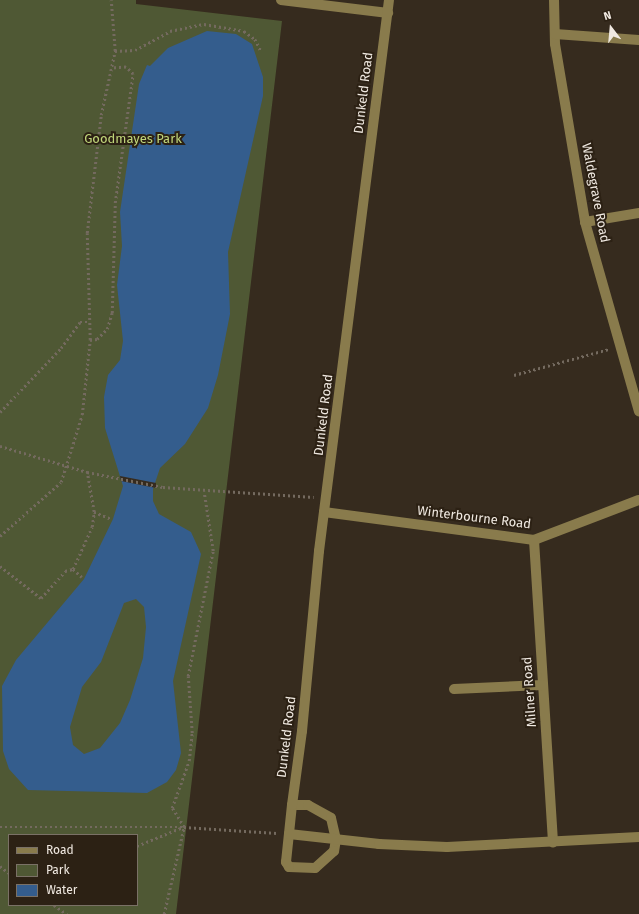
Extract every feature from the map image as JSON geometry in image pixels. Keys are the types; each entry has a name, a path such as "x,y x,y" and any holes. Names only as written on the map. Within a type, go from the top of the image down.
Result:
{"street":[{"path":"281,0 388,13"},
{"name":"Dunkeld Road","path":"336,839 327,860 316,868 300,869 289,867 286,862 324,512 389,0"},
{"name":"Waldegrave Road","path":"554,0 555,34 585,222 639,411"},
{"path":"555,34 639,40"},
{"path":"585,222 639,213"},
{"name":"Winterbourne Road","path":"324,512 534,540 639,500"},
{"name":"Milner Road","path":"534,540 553,842"},
{"path":"454,689 543,684"},
{"path":"292,805 308,805 326,814 331,818 336,839"},
{"path":"290,834 447,847 639,837"}],"path":[{"path":"0,536 61,482 69,467 82,415 90,340 87,233 101,115 115,51 111,0"},
{"path":"115,51 135,50 170,31 204,24 244,31 255,39 261,51"},
{"path":"90,340 97,339 107,329 112,314 115,203 133,74 126,67 112,68"},
{"path":"0,412 61,348 80,322 89,322"},
{"path":"514,375 620,346"},
{"path":"0,446 87,472 163,487 204,492 326,498"},
{"path":"0,566 41,598 65,571 72,569 92,527 94,512 87,472"},
{"path":"164,914 184,827 172,808 189,761 192,733 188,676 213,551 204,492"},
{"path":"94,512 111,519"},
{"path":"72,569 82,577"},
{"path":"0,826 184,827 290,834"},
{"path":"138,846 184,827"},
{"path":"0,866 8,872"},
{"path":"55,906 67,914"}],"green space":[{"name":"Goodmayes Park","path":"0,0 136,0 136,4 282,21 176,914 0,914"}],"water":[{"path":"207,31 236,34 252,44 263,77 263,96 228,252 230,314 218,375 208,408 185,444 160,468 153,489 153,501 159,514 191,532 201,554 173,681 181,753 176,770 167,782 147,793 28,790 9,769 3,751 2,686 16,660 84,579 113,519 123,486 105,428 104,397 108,375 120,360 123,341 117,285 122,246 120,212 139,84 147,65 150,66 168,48","holes":["136,599 144,607 146,627 143,658 130,700 120,723 100,748 84,754 73,745 70,727 82,687 101,662 124,603"]}],"pier":[{"path":"120,476 156,483 156,488 121,481"}]}
